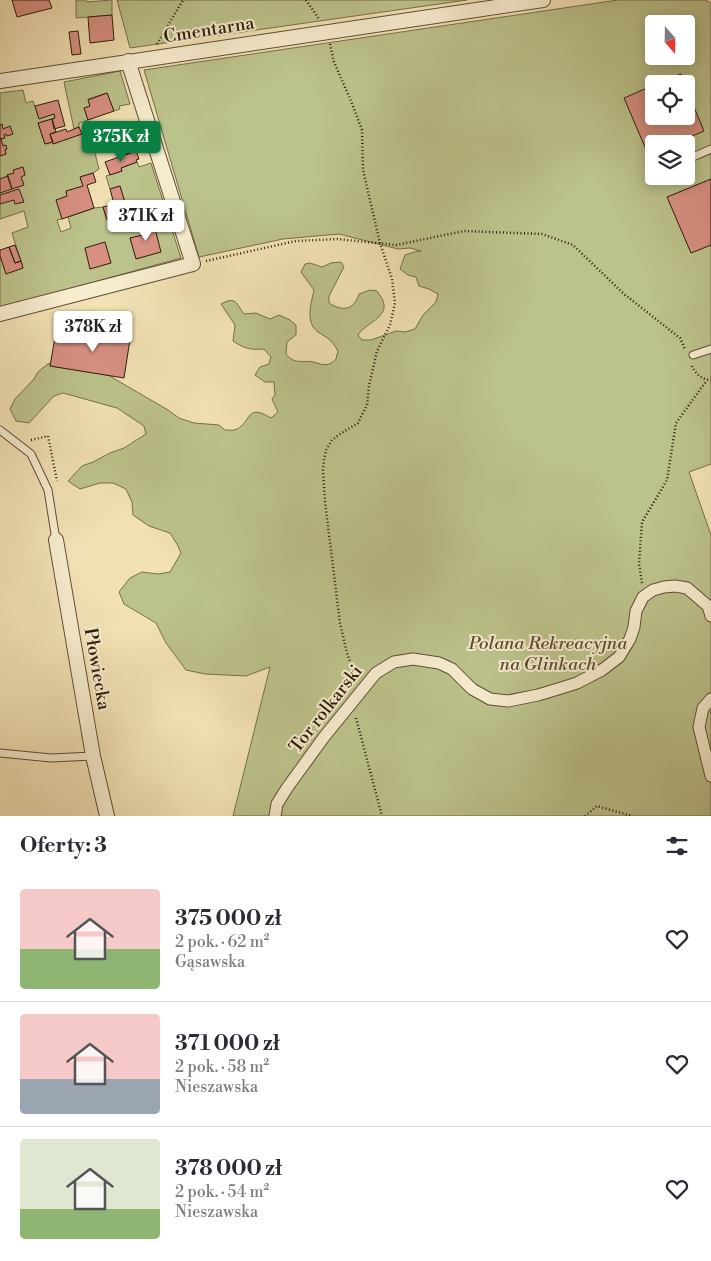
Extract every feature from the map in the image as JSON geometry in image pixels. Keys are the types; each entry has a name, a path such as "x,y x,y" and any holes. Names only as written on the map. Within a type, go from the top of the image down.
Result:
{"street":[{"name":"Cmentarna","path":"0,80 543,0"},
{"path":"0,314 193,264 128,62"},
{"name":"Płowiecka","path":"55,534 93,756 107,816"},
{"path":"643,597 653,590 664,586 687,588 708,606 711,616"},
{"name":"Tor rolkarski","path":"275,816 277,804 287,788 376,672 394,662 413,659 439,663 452,669 472,690 490,699 508,701 538,695 577,683 602,670 619,656 630,639 636,611 643,597"},
{"path":"711,699 704,708 699,727 711,776"}],"lane":[{"path":"695,156 711,149"},
{"path":"692,359 711,349"},
{"path":"0,430 31,454 48,490 55,534"},
{"path":"0,753 51,758 93,756"}],"path":[{"path":"148,58 183,0"},
{"path":"306,0 328,31 334,62 362,130 363,170 380,243 392,279 395,303 390,325 377,351 367,405 358,423 332,440 326,450 323,470 325,502 340,623 353,669 352,702 382,816"},
{"path":"193,264 296,241 337,239 396,245 464,231 542,234 573,244 624,294 680,338 686,351"},
{"path":"692,359 695,372 706,380 711,380"},
{"path":"643,597 640,564 642,522 667,480 676,423 706,380"},
{"path":"585,816 597,806 632,816"}],"green space":[{"path":"76,0 86,0 87,2 112,0 112,15 76,18"},
{"path":"117,0 467,0 130,48"},
{"name":"Polana Rekreacyjna na Glinkach","path":"618,0 705,0 711,3 711,464 689,472 711,535 711,816 233,816 270,667 246,676 205,674 186,670 166,643 156,623 124,604 119,592 130,578 142,572 158,574 170,572 181,553 177,544 170,533 149,526 133,515 132,502 126,489 113,483 100,483 80,489 68,481 82,466 124,448 146,434 144,426 117,408 63,393 54,396 29,423 16,421 10,409 15,399 38,372 49,363 50,366 108,375 179,418 194,423 219,425 225,430 235,430 242,426 253,413 257,412 271,418 278,412 272,399 275,395 274,382 265,382 255,375 260,367 269,364 271,357 264,349 248,348 233,341 235,325 221,304 233,301 244,314 256,313 270,319 279,315 290,320 296,325 296,335 287,342 286,354 292,360 325,365 336,359 338,351 331,341 318,332 311,323 310,312 314,290 301,272 305,264 310,263 322,267 331,263 341,262 344,267 329,296 329,303 339,308 351,306 359,294 370,290 377,291 383,301 383,312 358,335 362,340 371,340 396,331 405,332 415,329 423,315 436,302 438,294 419,286 416,277 408,275 400,269 405,255 421,251 410,248 398,249 339,234 283,239 199,257 144,70"},
{"path":"120,71 130,104 119,106 120,109 114,111 107,93 88,99 90,106 84,108 88,120 79,123 79,127 74,129 64,82"},
{"path":"23,90 26,103 33,101 39,118 54,114 55,118 38,123 45,144 53,142 53,144 83,133 86,143 92,142 94,149 99,169 80,177 83,186 66,192 67,196 62,219 57,220 61,232 71,228 68,217 94,208 103,207 107,220 118,217 119,222 129,219 120,186 110,189 106,176 122,171 121,168 137,162 139,167 151,163 181,258 0,308 0,256 6,273 23,268 12,233 28,227 24,211 0,219 0,93"}],"building":[{"path":"12,0 49,0 52,8 17,17"},
{"path":"112,15 114,40 90,43 88,17"},
{"path":"78,31 81,54 72,55 69,32"},
{"path":"645,89 645,125 695,125 695,110 704,131 694,135 645,135 645,147 624,98"},
{"path":"107,93 114,111 88,120 84,108 90,106 88,100"},
{"path":"58,100 65,126 54,129 52,119 55,118 54,114 39,119 35,106"},
{"path":"52,119 56,132 50,134 53,142 45,144 38,123"},
{"path":"2,124 3,129 10,126 13,134 7,136 6,134 4,135 5,138 0,139 0,125"},
{"path":"109,125 113,135 86,144 83,134"},
{"path":"79,127 82,134 53,144 50,134 66,129 67,132"},
{"path":"128,127 136,151 118,157 110,135 116,133 115,131"},
{"path":"0,139 3,146 6,145 7,149 5,150 6,154 0,156"},
{"path":"136,151 139,159 136,160 137,162 121,168 122,171 110,175 105,162"},
{"path":"23,167 25,175 21,177 24,185 12,189 7,175 14,173 13,170"},
{"path":"93,173 96,182 87,185 94,208 62,219 56,200 67,196 66,191 83,186 80,177"},
{"path":"8,176 12,189 0,193 0,179"},
{"path":"711,179 711,245 691,253 667,197"},
{"path":"120,186 130,219 119,222 118,217 107,220 103,207 114,204 110,189"},
{"path":"19,189 24,202 15,204 14,200 0,204 0,195"},
{"path":"153,221 161,252 136,259 130,238 143,235 140,225"},
{"path":"105,242 111,263 90,269 85,248"},
{"path":"15,245 21,261 15,263 9,247"},
{"path":"9,247 15,263 21,261 23,268 6,274 0,250"},
{"path":"99,328 131,333 124,378 50,366 56,332 97,339"}]}
